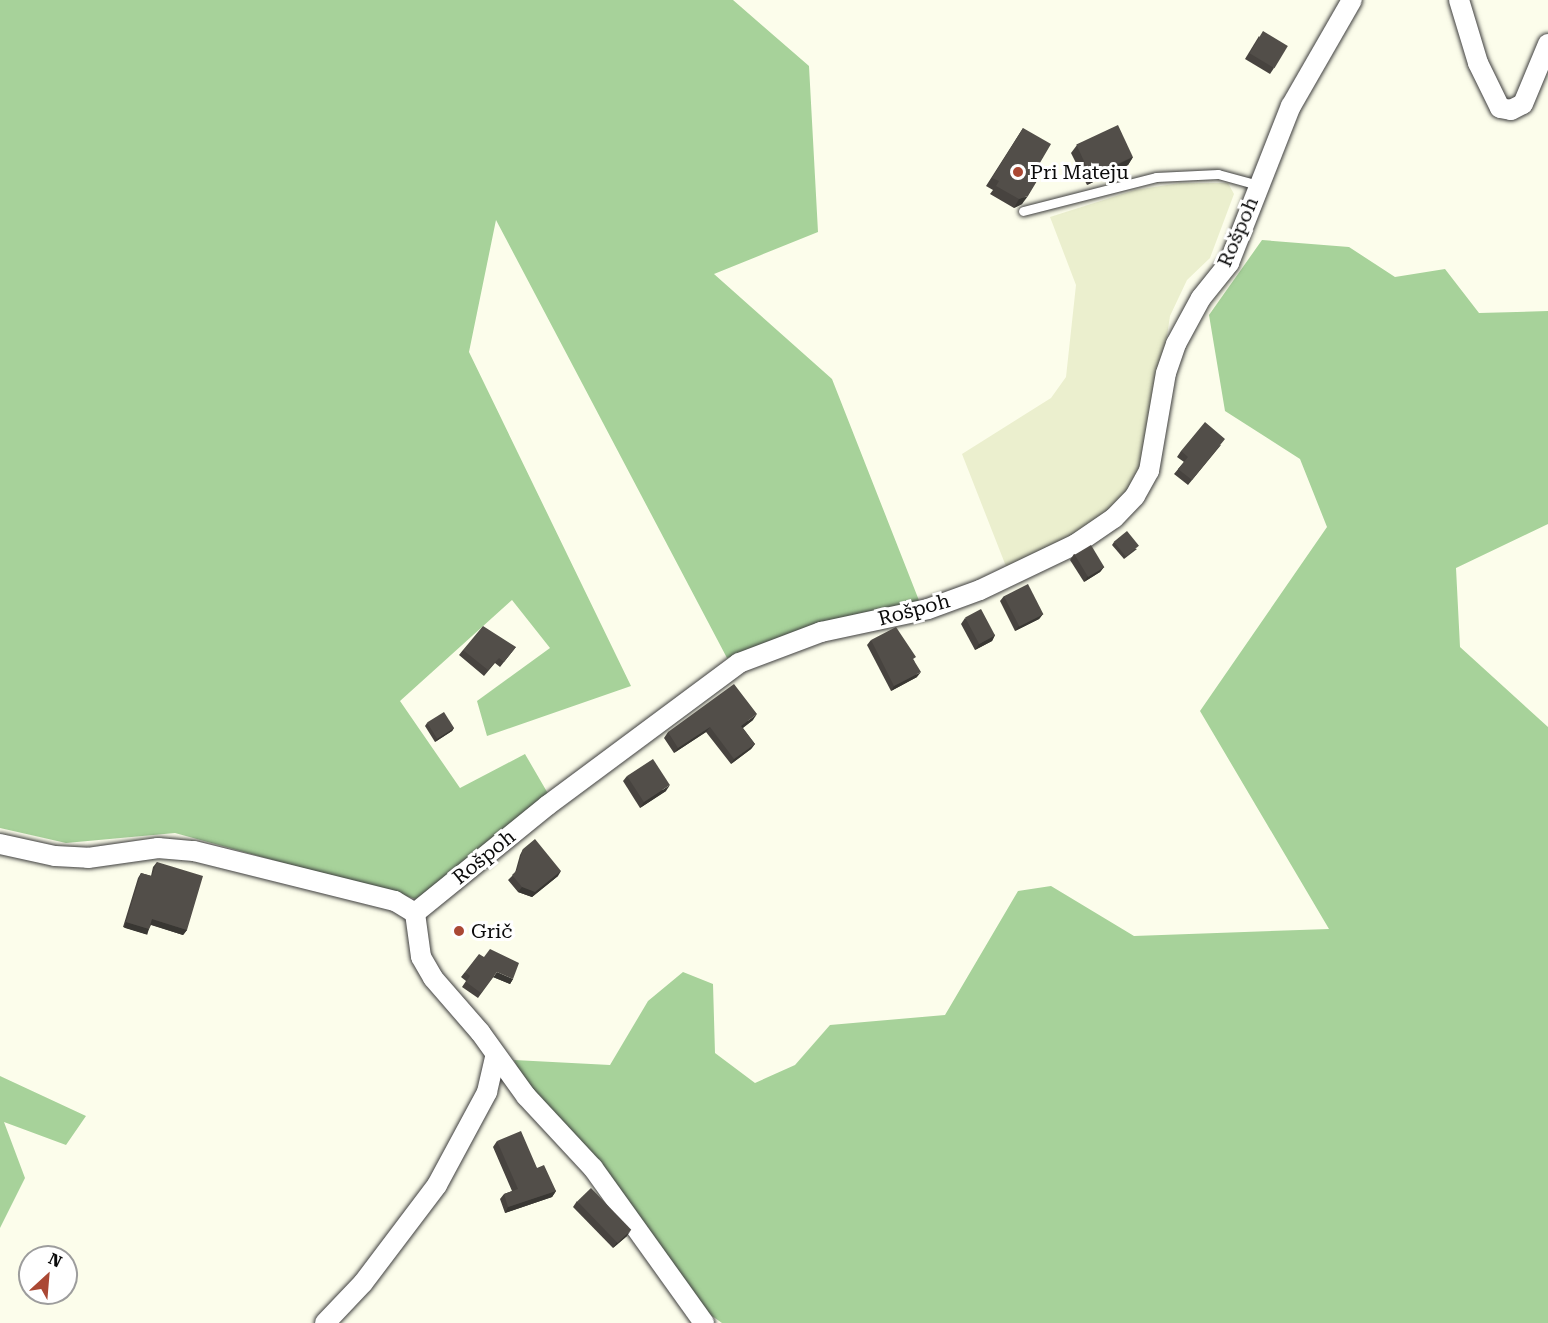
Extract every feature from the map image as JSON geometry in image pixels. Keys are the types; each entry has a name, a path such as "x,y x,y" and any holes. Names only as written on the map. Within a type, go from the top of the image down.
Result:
{"street":[{"name":"Rošpoh","path":"415,913 548,805 739,663 821,632 928,609 980,590 1076,544 1114,518 1135,496 1149,471 1166,373 1176,344 1201,298 1229,263 1258,184 1291,106 1352,0"},
{"path":"1458,0 1478,63 1500,108 1510,110 1523,104 1548,44"},
{"path":"0,844 55,856 88,858 158,848 194,851 395,901 415,913 421,957 450,1001 480,1032 495,1056 593,1168 704,1323"},
{"path":"326,1323 363,1283 437,1185 487,1092 495,1056"}],"lane":[{"name":"Rošpoh","path":"1023,211 1156,177 1218,174 1258,184"}],"green space":[{"path":"0,0 733,0 809,66 818,232 714,274 832,379 920,603 821,626 727,658 496,220 469,352 631,686 487,736 477,701 550,648 512,600 400,701 460,788 525,754 550,797 416,899 175,833 66,843 0,828"},
{"path":"1180,183 1228,183 1234,194 1210,258 1187,280 1170,316 1147,468 1116,509 1009,574 962,454 1051,398 1066,377 1076,285 1050,217 1135,190"},
{"path":"1262,240 1349,247 1395,277 1445,269 1479,313 1548,311 1548,524 1456,568 1460,647 1548,727 1548,1323 722,1323 695,1304 527,1089 514,1060 610,1065 648,1001 683,972 713,984 715,1053 755,1083 795,1065 830,1025 945,1015 1018,891 1051,886 1134,936 1329,929 1200,711 1327,527 1300,459 1225,411 1209,315"},
{"path":"0,1076 86,1116 66,1145 4,1122 25,1178 0,1228"}],"building":[{"path":"1263,31 1288,46 1274,68 1250,53"},
{"path":"1118,125 1133,157 1091,176 1076,144"},
{"path":"1023,128 1051,144 1034,173 1040,176 1028,196 1019,199 996,186 999,181 992,178"},
{"path":"1205,422 1225,439 1192,480 1178,469 1188,457 1181,451"},
{"path":"1127,531 1139,546 1126,556 1114,542"},
{"path":"1091,545 1104,567 1088,577 1075,555"},
{"path":"1028,584 1043,614 1019,627 1004,596"},
{"path":"981,609 995,635 979,644 965,617"},
{"path":"483,626 516,647 504,662 499,658 488,670 463,650"},
{"path":"896,627 916,657 913,659 921,672 894,686 871,640"},
{"path":"734,684 757,714 741,726 755,744 734,759 710,727 678,748 668,732"},
{"path":"444,712 454,728 437,739 427,723"},
{"path":"653,759 670,785 644,802 627,776"},
{"path":"535,839 561,871 535,892 522,887 512,875 517,870 523,849"},
{"path":"157,862 203,876 187,930 152,919 149,929 126,922 141,873 152,876"},
{"path":"490,949 519,963 513,979 497,972 481,993 466,982 470,976 465,972 479,954 484,957"},
{"path":"521,1131 537,1168 544,1165 556,1191 508,1207 504,1194 518,1189 497,1141"},
{"path":"591,1188 631,1230 618,1243 577,1201"}],"place":[{"name":"Pri Mateju","path":"1018,172"},
{"name":"Grič","path":"459,931"}]}
